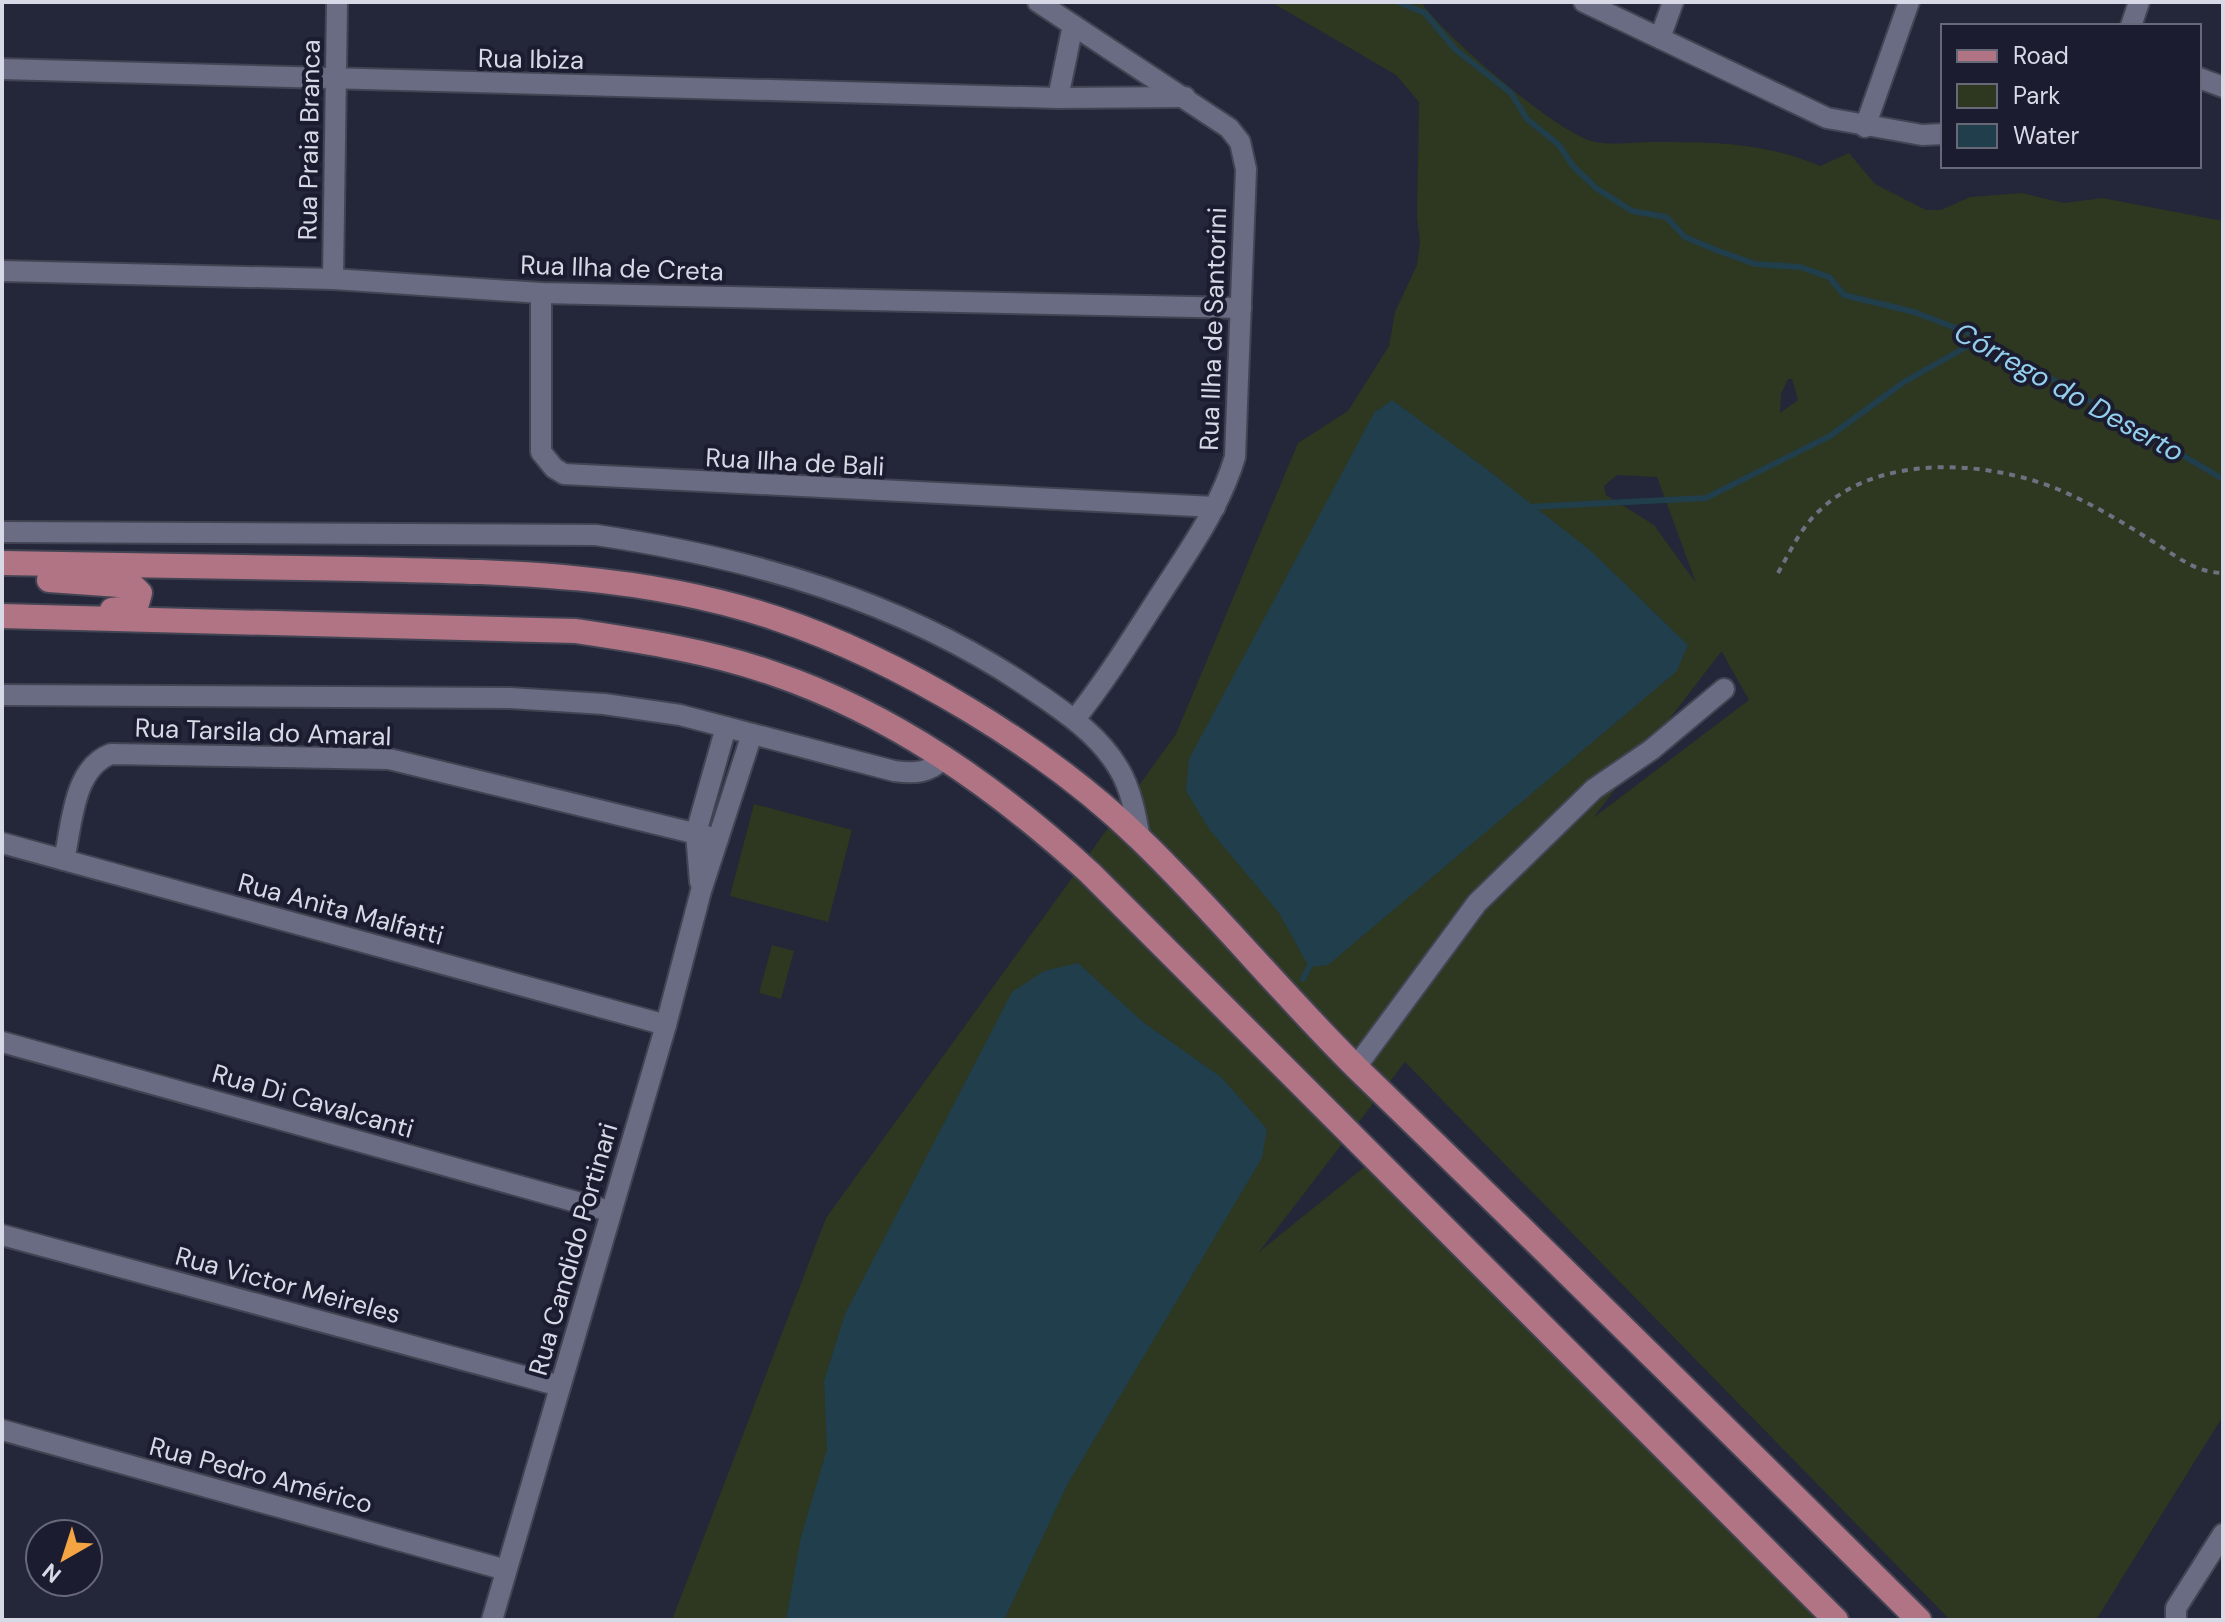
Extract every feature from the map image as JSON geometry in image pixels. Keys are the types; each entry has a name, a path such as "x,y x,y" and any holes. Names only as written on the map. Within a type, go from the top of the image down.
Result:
{"main road":[{"path":"2,563 553,574 698,597 772,617 840,642 909,676 971,712 1081,786 1140,839 1356,1067 1919,1620"},
{"path":"2,578 133,586 140,593 140,603 132,610 56,610 31,616"},
{"path":"2,616 576,631 646,641 772,673 833,698 945,758 993,790 1043,830 1134,916 1836,1620"}],"street":[{"name":"Rua Praia Branca","path":"333,279 337,2"},
{"name":"Rua Ilha de Santorini","path":"1038,2 1229,128 1240,142 1244,155 1235,457 1215,507 1100,688 1075,719"},
{"path":"1584,2 1827,118 1865,127 1941,134"},
{"path":"1660,38 1673,2"},
{"path":"1865,127 1909,2"},
{"path":"2132,24 2139,2"},
{"path":"1058,98 1073,25"},
{"name":"Rua Ibiza","path":"2,69 1058,98 1185,97"},
{"path":"2201,79 2223,87"},
{"name":"Rua Ilha de Creta","path":"2,271 333,279 541,293 1241,308"},
{"name":"Rua Ilha de Bali","path":"541,293 540,443 547,461 564,474 1215,507"},
{"path":"2,532 596,535 664,545 790,574 955,641 1075,719 1120,769 1134,809 1140,839"},
{"path":"1356,1067 1447,940 1488,891 1594,789 1651,750 1724,689"},
{"path":"2,695 510,698 604,704 680,715 913,774 932,770 945,758"},
{"name":"Rua Candido Portinari","path":"701,891 696,833 726,727"},
{"name":"Rua Candido Portinari","path":"492,1620 609,1211 666,1025 701,891 752,734"},
{"name":"Rua Tarsila do Amaral","path":"64,860 83,780 95,762 111,754 389,759 718,839"},
{"name":"Rua Anita Malfatti","path":"2,843 666,1025"},
{"name":"Rua Di Cavalcanti","path":"2,1042 609,1211"},
{"name":"Rua Victor Meireles","path":"2,1235 560,1386"},
{"name":"Rua Pedro Américo","path":"2,1430 506,1570"},
{"path":"2176,1620 2176,1608 2223,1534"}],"path":[{"path":"1778,573 1803,530 1839,496 1866,481 1897,472 1937,468 2006,476 2072,495 2154,542 2188,566 2223,573"}],"green space":[{"path":"1271,2 1421,2 1452,36 1500,80 1552,119 1591,141 1613,144 1674,142 1738,145 1779,152 1820,166 1849,153 1875,184 1926,210 1941,210 1970,197 2022,193 2064,203 2102,198 2223,221 2223,1416 2096,1620 1950,1620 1405,1062 1259,1252 1373,1160 1838,1620 672,1620 826,1218 1176,734 1298,443 1348,411 1389,346 1395,312 1417,265 1420,242 1417,217 1419,102 1396,75","holes":["1788,379 1792,379 1798,400 1780,413 1781,394","1617,475 1657,477 1696,583 1654,525 1606,495 1604,486","1721,652 1749,700 1593,818"]},
{"path":"754,804 852,830 828,922 730,896"},
{"path":"772,945 794,951 781,999 759,993"}],"water":[{"path":"1392,400 1591,551 1688,645 1677,671 1328,965 1309,967 1279,913 1209,829 1186,791 1189,759 1374,413"},
{"path":"1078,963 1143,1022 1221,1077 1267,1129 1262,1158 1067,1485 1004,1620 786,1620 801,1537 827,1449 824,1381 845,1314 1012,992 1044,971"}],"waterway":[{"name":"Córrego do Deserto","path":"1398,2 1425,13 1455,49 1511,93 1527,119 1559,145 1573,166 1596,188 1632,211 1666,217 1685,237 1716,250 1755,264 1800,267 1829,277 1844,295 1914,312 1982,338 2223,479"},
{"path":"1528,507 1706,498 1830,436 1904,382 1982,338"},
{"path":"1303,979 1312,961"}]}
